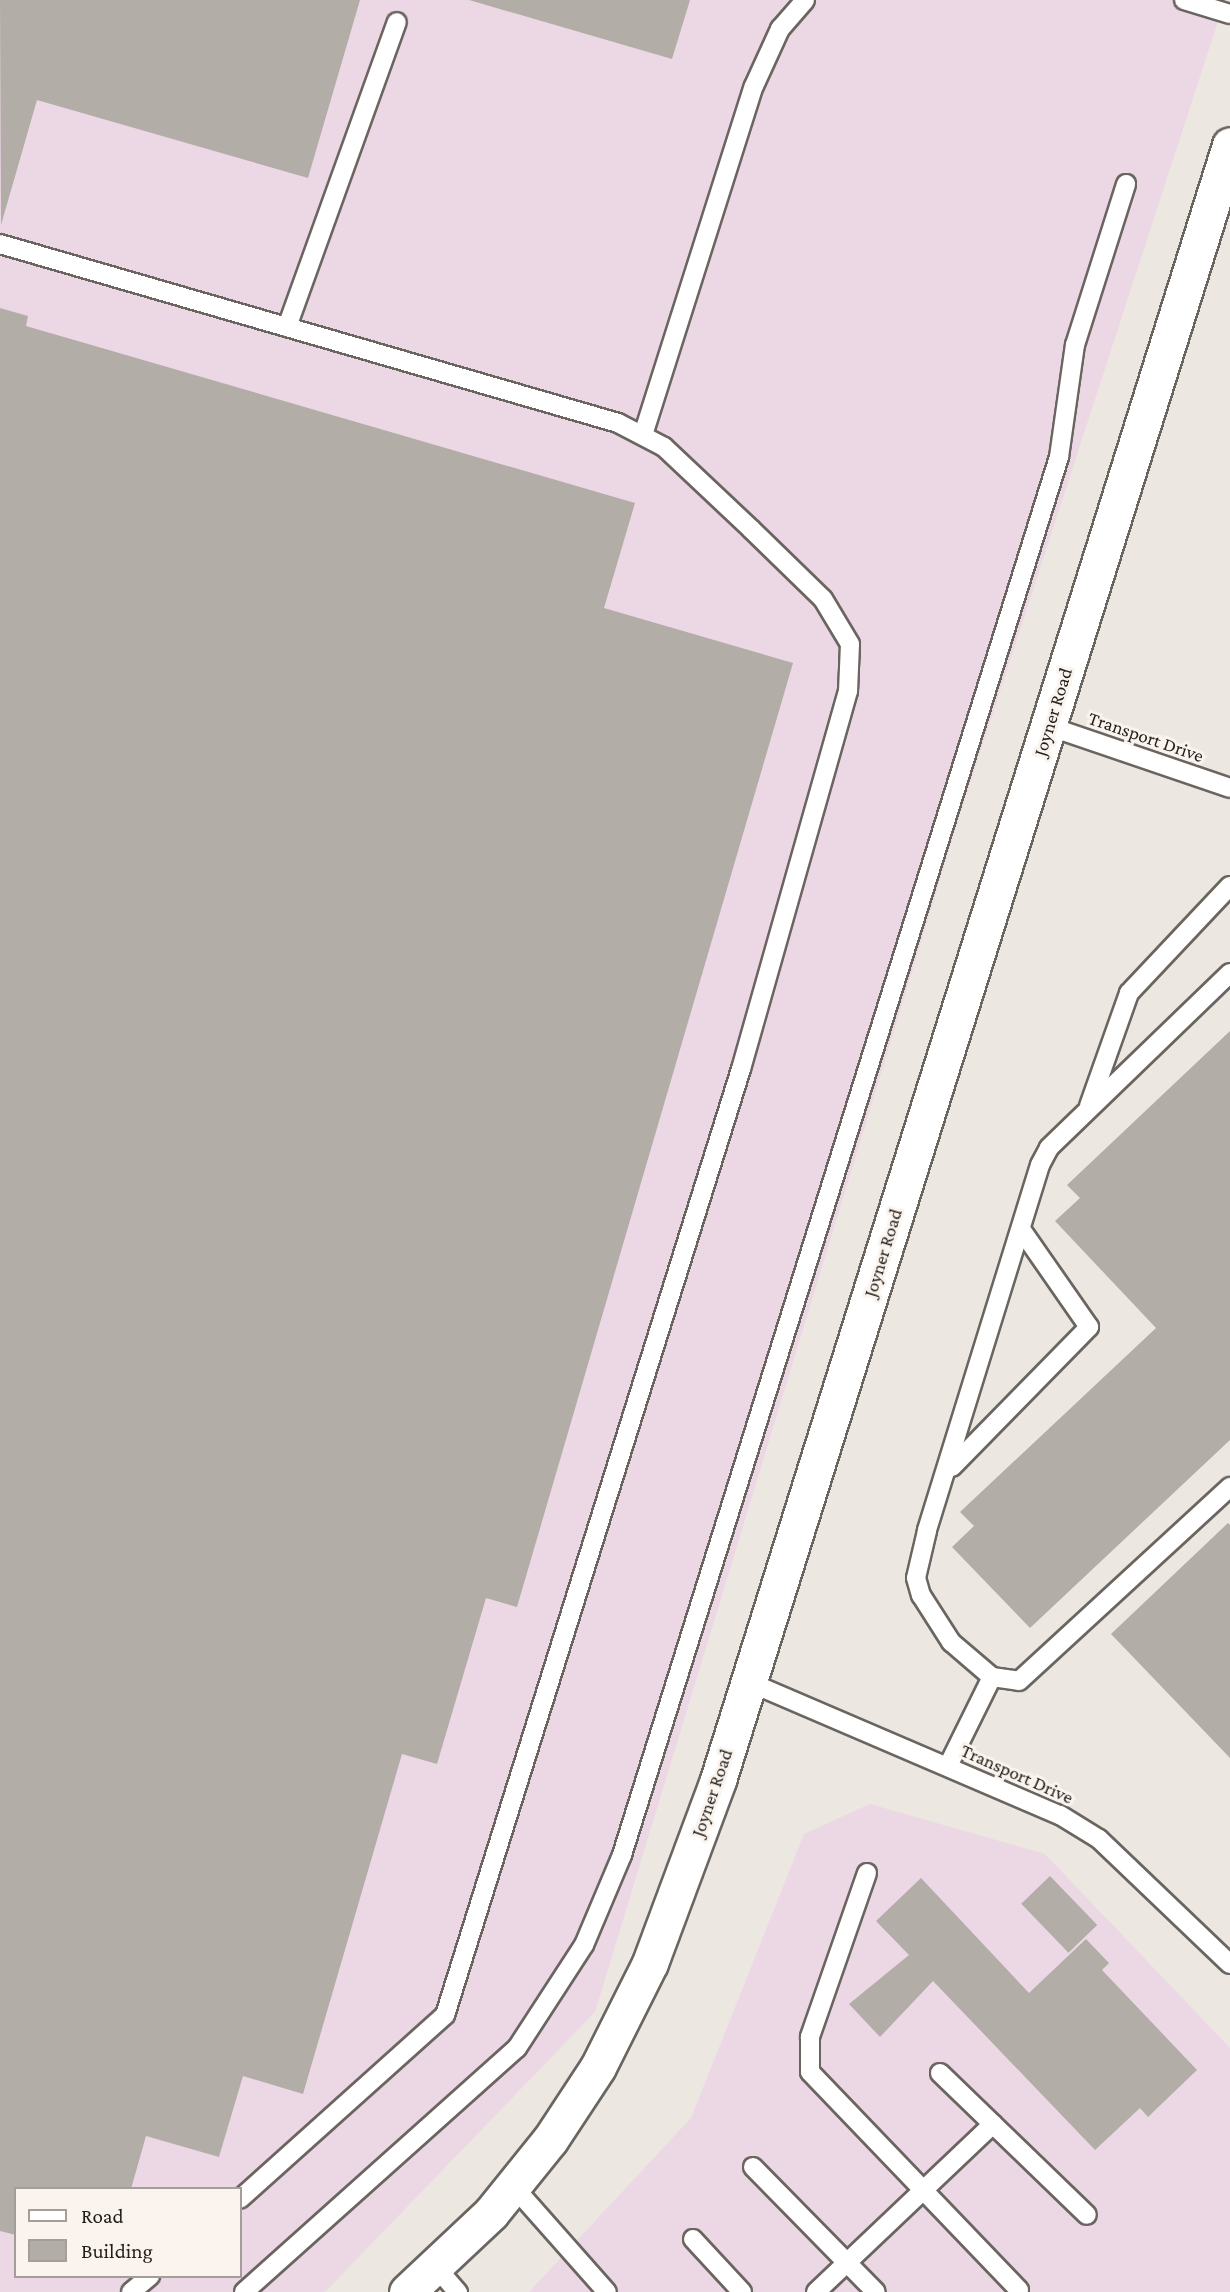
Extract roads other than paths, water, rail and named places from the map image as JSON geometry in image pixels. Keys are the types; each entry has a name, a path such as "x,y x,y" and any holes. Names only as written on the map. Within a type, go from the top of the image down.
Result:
{"street":[{"name":"Joyner Road","path":"407,2292 514,2187 598,2067 650,1962 749,1682 1230,145"}],"lane":[{"path":"643,435 754,86 779,29 805,0"},
{"path":"1193,1 1230,14"},
{"path":"287,327 397,22"},
{"path":"244,2292 517,2048 578,1956 622,1855 1059,457 1074,345 1126,184"},
{"path":"0,244 287,327 643,435 664,447 838,618 850,644 848,691 741,1069 445,2015 242,2197"},
{"name":"Transport Drive","path":"1048,726 1230,788"},
{"path":"1088,1110 1129,993 1230,886"},
{"path":"1230,973 1049,1148 1021,1229 916,1578 951,1642 992,1676 1019,1681 1230,1486"},
{"path":"947,1472 1089,1327 1021,1229"},
{"path":"948,1766 992,1676"},
{"name":"Transport Drive","path":"749,1682 1060,1815 1099,1839 1230,1964"},
{"path":"867,1873 810,2037 810,2072 921,2193 1019,2290"},
{"path":"940,2073 1087,2215"},
{"path":"816,2292 993,2124"},
{"path":"753,2167 876,2292"},
{"path":"514,2187 607,2292"},
{"path":"694,2238 742,2292"},
{"path":"435,2266 458,2292"},
{"path":"131,2292 148,2278"}]}
